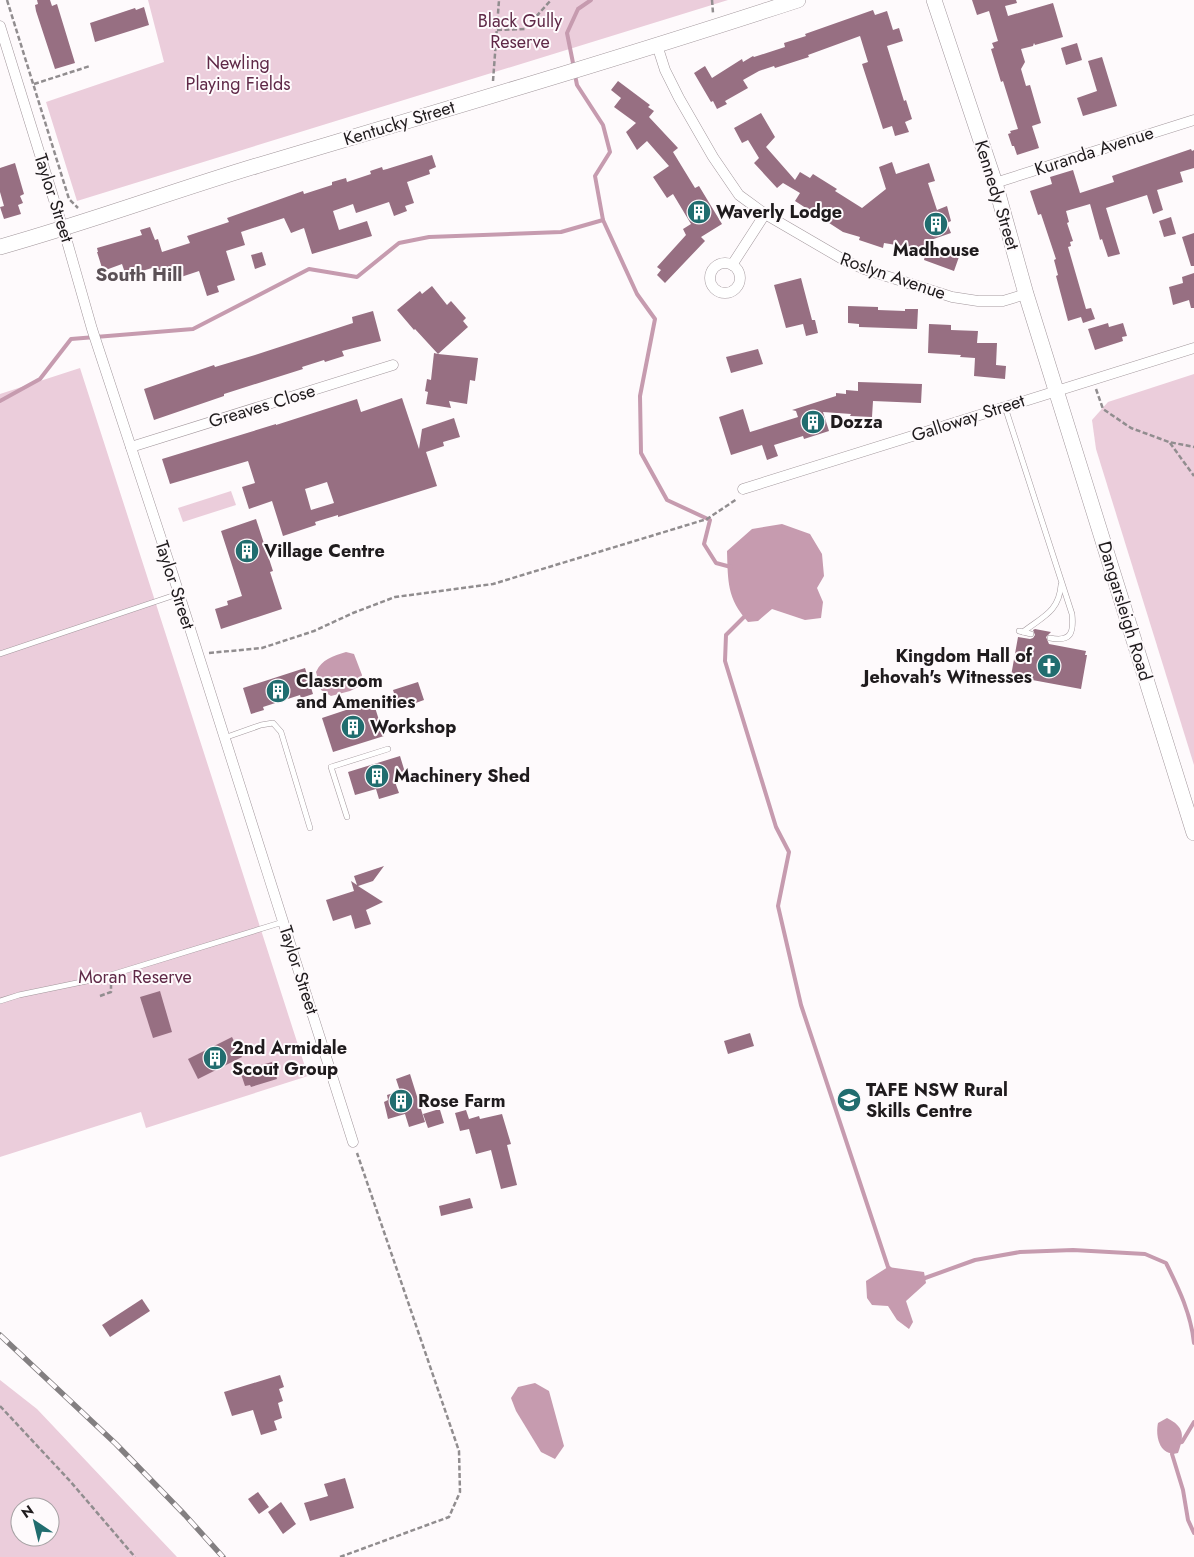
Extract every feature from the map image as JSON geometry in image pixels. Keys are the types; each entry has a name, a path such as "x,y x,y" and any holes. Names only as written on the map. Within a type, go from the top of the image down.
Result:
{"street":[{"name":"Kentucky Street","path":"0,247 798,0"},
{"name":"Kennedy Street","path":"934,0 994,183 1056,390"},
{"name":"Taylor Street","path":"0,26 92,329 284,922 353,1142"},
{"name":"Roslyn Avenue","path":"657,45 665,70 713,157 740,195 765,214 844,260 864,269 952,296 978,301 1003,301 1026,294"},
{"name":"Kuranda Avenue","path":"994,183 1194,120"},
{"path":"732,265 765,214"},
{"name":"Galloway Street","path":"743,489 1194,348"},
{"name":"Greaves Close","path":"131,447 393,365"},
{"name":"Dangarsleigh Road","path":"1056,390 1194,833"}],"lane":[{"path":"1004,406 1072,614 1073,626 1071,633 1066,638 1059,640 1050,638"},
{"path":"1031,634 1021,632 1052,611 1057,604 1061,582"},
{"path":"0,654 178,594"},
{"path":"224,738 261,725 273,724 281,732 310,828"},
{"path":"347,817 330,767 388,749"},
{"path":"0,1001 111,975 284,922"}],"path":[{"path":"8,0 69,199 73,206 78,209"},
{"path":"493,80 499,0"},
{"path":"497,30 525,29 551,0"},
{"path":"712,0 713,11"},
{"path":"34,84 90,66"},
{"path":"1096,391 1102,409 1131,428 1169,442 1194,447"},
{"path":"1169,442 1194,476"},
{"path":"203,653 262,648 314,631 353,613 395,597 493,584 707,519 736,500 743,489"},
{"path":"100,996 111,992 111,975"},
{"path":"340,1557 449,1517 460,1492 459,1451 353,1142"},
{"path":"0,1406 70,1481 135,1557"}],"green space":[{"name":"Newling Playing Fields","path":"148,0 728,0 77,201 46,102 164,62"},
{"name":"Moran Reserve","path":"80,368 308,1076 146,1128 141,1112 0,1157 0,394"},
{"path":"1194,374 1194,765 1096,449 1092,420 1108,402"},
{"path":"231,491 236,505 183,522 178,508"},
{"path":"0,1380 37,1409 177,1557 0,1557"}],"shaded area":[{"path":"782,524 810,534 822,554 824,576 817,588 823,602 821,618 805,620 772,609 758,621 748,622 732,597 727,551 752,529"},
{"path":"346,652 354,654 362,675 360,686 331,696 321,690 316,672 325,661"},
{"path":"888,1267 924,1272 926,1283 906,1301 913,1322 909,1329 897,1320 888,1306 872,1305 867,1298 866,1281"},
{"path":"535,1383 549,1391 564,1446 555,1459 541,1452 516,1411 511,1398 518,1387"},
{"path":"1167,1418 1173,1421 1182,1432 1178,1453 1167,1452 1158,1440 1158,1423"}],"building":[{"path":"37,0 50,0 52,6 57,4 75,63 55,69 36,11 35,5 38,4"},
{"path":"972,0 1016,0 1017,3 1005,6 1008,16 1053,3 1063,37 1035,45 1034,43 1033,46 1021,49 1025,62 1021,69 1026,86 1030,85 1041,123 1032,126 1039,148 1017,155 1014,146 1012,146 1008,134 1011,133 1010,131 1018,129 991,49 994,48 992,43 998,41 989,11 977,15"},
{"path":"144,7 149,25 95,42 90,23 135,8 136,10"},
{"path":"873,10 875,15 887,11 893,30 899,28 903,41 887,46 904,101 906,100 912,119 905,122 909,132 895,136 892,126 883,129 862,64 868,62 860,36 808,55 809,57 759,71 743,80 748,88 725,101 727,104 717,109 694,73 705,66 712,78 742,59 743,62 753,56 785,47 784,43 806,36 805,34"},
{"path":"1077,43 1082,60 1066,65 1061,48"},
{"path":"1102,57 1117,106 1083,116 1077,98 1097,91 1088,61"},
{"path":"618,81 650,105 648,107 654,111 649,117 678,148 673,152 695,188 699,186 722,224 701,237 705,241 665,283 657,275 661,270 657,267 686,235 683,229 691,224 673,194 667,198 653,177 669,166 647,141 637,150 626,132 636,123 614,107 621,98 611,90"},
{"path":"761,113 775,137 766,147 795,180 800,172 810,178 813,174 862,208 886,189 879,167 892,162 896,174 929,163 935,181 928,183 937,210 947,206 951,221 947,223 951,233 925,242 960,254 954,271 924,260 925,256 918,254 920,249 884,243 883,248 859,240 860,237 843,232 795,201 800,193 783,183 777,188 754,163 759,158 748,140 742,143 734,128"},
{"path":"1191,149 1192,151 1194,150 1194,168 1180,172 1183,182 1157,190 1163,210 1153,214 1147,195 1106,208 1120,254 1108,257 1102,239 1100,240 1090,204 1066,211 1069,222 1067,223 1073,241 1070,242 1071,246 1068,247 1086,309 1091,308 1095,319 1083,323 1081,317 1068,321 1056,276 1058,275 1054,260 1056,259 1041,214 1038,215 1030,191 1052,184 1050,177 1073,170 1080,193 1114,182 1112,176"},
{"path":"432,155 436,167 429,170 430,174 407,182 414,203 405,206 407,211 394,216 389,202 356,213 353,204 333,211 339,230 367,221 372,236 312,254 304,228 291,233 284,218 241,232 245,245 226,251 235,280 217,286 219,292 207,296 199,271 166,282 164,275 158,277 155,267 126,276 122,264 103,271 97,248 142,235 140,230 150,227 155,240 158,239 162,252 190,243 187,236 229,222 227,218 303,191 304,194 332,185 332,182 346,178 347,182 371,174 370,171 382,167 383,170"},
{"path":"15,163 24,194 20,196 23,203 18,205 21,214 4,219 0,207 4,206 0,192 0,168"},
{"path":"1171,217 1176,234 1164,237 1159,221"},
{"path":"1194,233 1194,266 1191,266 1182,237"},
{"path":"262,252 266,265 255,269 251,255"},
{"path":"1194,273 1194,308 1191,308 1189,300 1173,305 1169,287 1183,283 1182,277"},
{"path":"801,278 812,320 815,320 818,333 806,336 803,324 786,328 774,285"},
{"path":"432,286 447,305 451,301 466,318 463,321 468,327 438,354 397,310 420,291 422,294"},
{"path":"848,306 878,307 878,310 905,311 905,309 918,309 917,329 859,327 859,324 848,323"},
{"path":"373,311 381,341 342,351 344,356 302,367 303,369 224,394 224,396 154,420 144,389 214,365 215,367 255,355 353,323 352,317"},
{"path":"1108,323 1109,327 1123,323 1127,336 1122,337 1123,341 1095,350 1088,329"},
{"path":"929,324 951,325 951,330 978,331 977,343 997,343 996,365 1006,366 1005,379 974,376 975,358 960,357 961,355 928,353"},
{"path":"758,349 763,364 731,373 726,357"},
{"path":"434,353 478,358 475,381 470,380 467,404 449,401 451,408 426,404 428,392 425,391 427,379 431,380"},
{"path":"858,382 922,384 921,403 873,401 872,417 823,412 829,431 804,439 803,436 774,445 778,456 767,460 762,445 731,455 719,417 743,409 750,432 798,417 796,411 792,410 836,396 836,393 846,394 846,390 858,391"},
{"path":"402,398 419,449 422,429 454,418 460,437 443,442 444,446 426,452 437,486 338,517 338,515 315,522 316,525 283,536 272,501 249,509 242,487 255,483 248,461 170,484 162,459 357,399 361,412","holes":["327,482 334,503 311,510 305,489"]},
{"path":"256,519 273,571 270,572 282,609 221,629 215,609 228,605 227,601 242,596 221,531"},
{"name":"Kingdom Hall of Jehovah's Witnesses","path":"1033,630 1051,632 1046,637 1049,644 1086,651 1085,655 1087,655 1081,689 1011,676 1018,637 1033,638 1035,635"},
{"name":"Classroom and Amenities","path":"305,668 313,694 301,698 300,695 263,707 264,710 251,714 243,688"},
{"path":"418,682 424,700 399,709 393,690"},
{"name":"Workshop","path":"373,701 384,736 333,752 322,718"},
{"name":"Machinery Shed","path":"400,756 407,779 395,782 399,793 379,799 376,789 355,795 348,772"},
{"path":"384,866 373,881 358,886 383,902 366,910 371,924 355,929 351,915 333,921 326,900 354,891 351,881 357,885 354,876"},
{"path":"160,991 172,1032 153,1038 140,997"},
{"path":"750,1033 754,1046 728,1054 724,1041"},
{"name":"2nd Armidale Scout Group","path":"232,1037 242,1057 198,1079 188,1059"},
{"name":"2nd Armidale Scout Group","path":"272,1062 277,1079 251,1087 250,1085 245,1086 240,1071"},
{"name":"Rose Farm","path":"410,1074 425,1122 409,1127 405,1114 388,1119 384,1102 388,1100 387,1095 400,1091 396,1079"},
{"path":"440,1110 444,1123 428,1128 423,1114"},
{"path":"466,1110 469,1119 479,1116 480,1119 502,1114 511,1144 507,1145 517,1185 501,1189 491,1150 476,1154 469,1129 460,1131 455,1113"},
{"path":"470,1198 473,1208 441,1216 439,1206"},
{"path":"142,1299 150,1311 110,1337 102,1325"},
{"path":"280,1375 284,1387 279,1389 283,1401 278,1403 282,1418 274,1421 277,1430 261,1435 253,1410 232,1416 224,1392"},
{"path":"345,1478 354,1508 310,1521 304,1503 328,1496 324,1484"},
{"path":"258,1492 269,1507 259,1514 248,1499"},
{"path":"281,1502 296,1524 283,1534 268,1512"}],"waterway":[{"path":"574,68 567,33 578,9 591,0"},
{"path":"575,75 577,85 603,125 610,152 595,176 603,220 637,294 655,319 640,396 641,453 667,500 710,520 704,544 716,563 731,567"},
{"path":"0,401 40,379 71,339 193,329 309,269 357,277 399,243 429,237 561,232 603,220"},
{"path":"746,615 726,635 725,661 776,827 789,852 778,906 801,1005 888,1267 891,1270"},
{"path":"921,1279 975,1260 1020,1252 1073,1250 1145,1254 1166,1263 1180,1292 1194,1343"},
{"path":"1177,1443 1182,1442 1194,1422"},
{"path":"1173,1452 1183,1490 1188,1520 1194,1533"}],"railway":[{"path":"0,1335 116,1444 223,1557"}],"place":[{"name":"Waverly Lodge","path":"699,212"},
{"name":"Madhouse","path":"936,224"},
{"name":"Dozza","path":"813,422"},
{"name":"Village Centre","path":"247,551"},
{"name":"Kingdom Hall of Jehovah's Witnesses","path":"1049,666"},
{"name":"Classroom and Amenities","path":"278,691"},
{"name":"Workshop","path":"353,727"},
{"name":"Machinery Shed","path":"377,776"},
{"name":"2nd Armidale Scout Group","path":"215,1058"},
{"name":"TAFE NSW Rural Skills Centre","path":"849,1100"},
{"name":"Rose Farm","path":"401,1101"}],"district":[{"name":"South Hill","path":"139,274"}],"park label":[{"name":"Black Gully Reserve","path":"520,31"}]}
